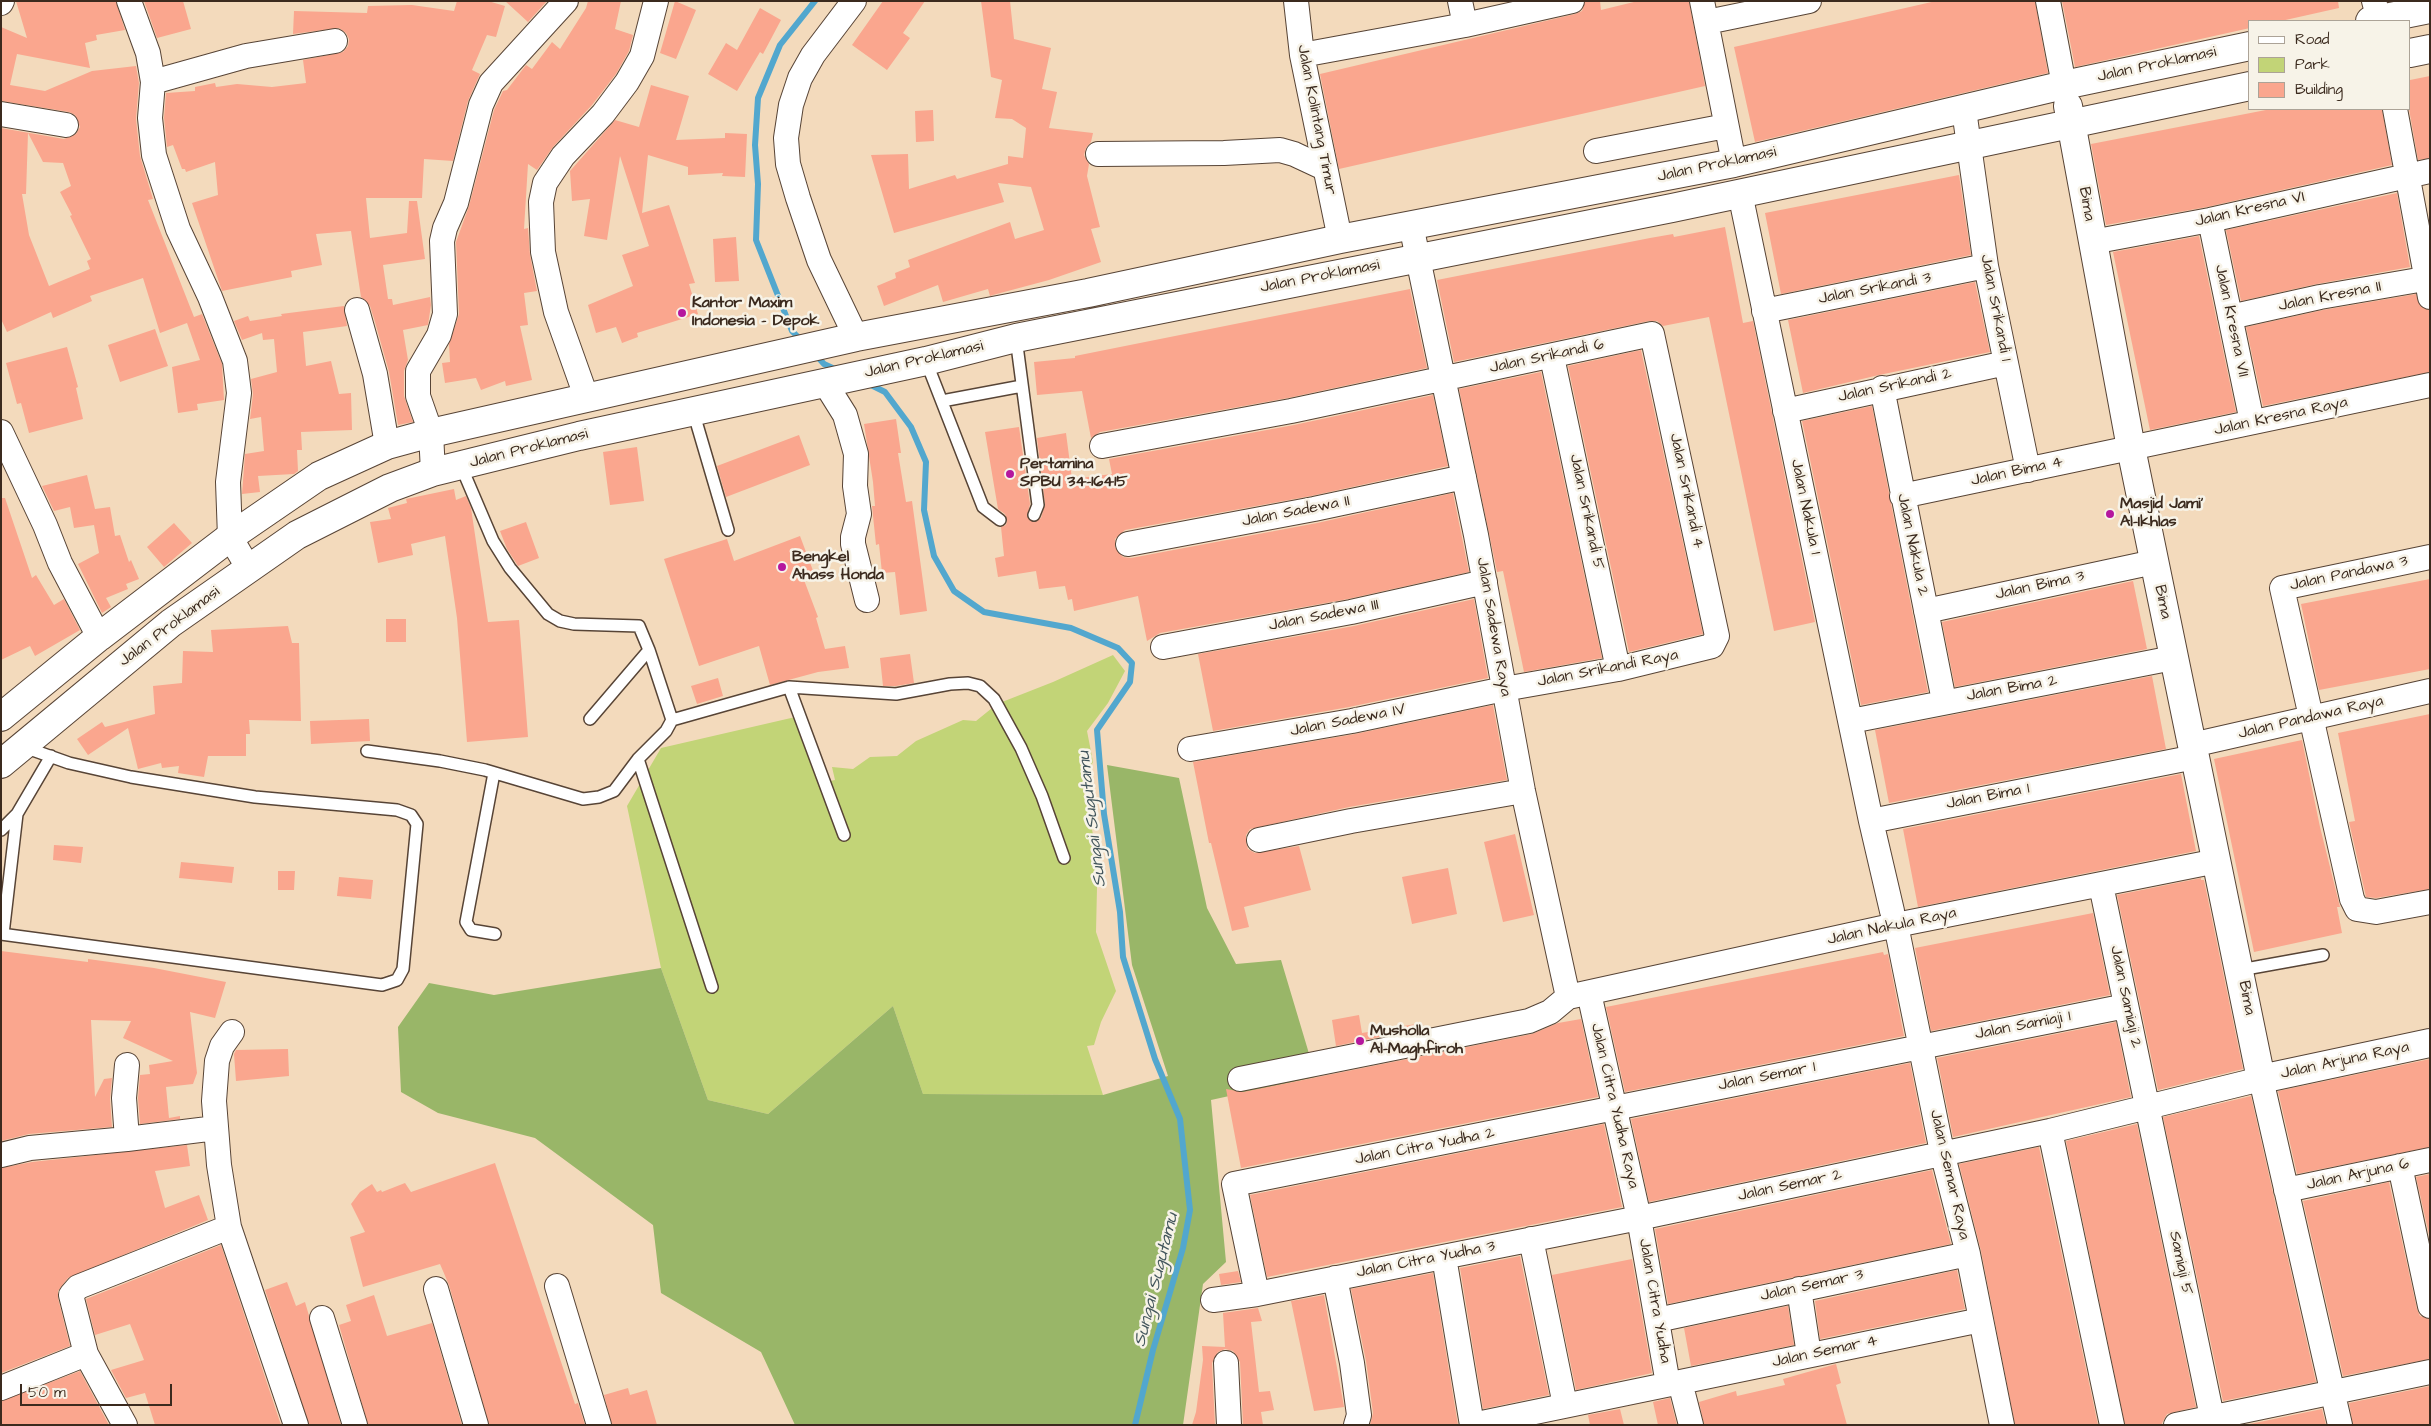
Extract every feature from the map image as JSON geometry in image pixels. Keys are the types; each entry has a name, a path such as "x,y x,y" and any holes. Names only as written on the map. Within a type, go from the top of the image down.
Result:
{"street":[{"path":"129,1 148,53 152,82 150,118 154,155 178,229 210,297 235,362 240,393 228,482 230,537 248,569"},
{"path":"433,472 431,433 418,396 418,370 439,335 445,314 442,241 456,203 481,104 492,83 566,1"},
{"path":"587,399 556,312 543,252 541,202 545,183 563,156 603,114 631,76 642,56 656,1"},
{"path":"848,340 798,198 788,164 786,138 791,105 800,78 813,55 854,1"},
{"name":"Jalan Kolintang Timur","path":"1296,1 1302,55 1340,239"},
{"path":"1460,1 1465,25"},
{"path":"1302,55 1465,25 1572,1"},
{"path":"1734,163 1704,11 1809,1"},
{"path":"2048,1 2071,123"},
{"path":"2374,14 2430,9"},
{"path":"152,82 246,56 335,41"},
{"name":"Jalan Proklamasi","path":"1,717 99,637 230,537 319,476 388,445 431,433 848,340 1088,293 1340,239 1734,163 2064,85 2248,46"},
{"path":"2411,53 2430,49"},
{"name":"Jalan Proklamasi","path":"1,764 171,623 248,569 312,527 390,488 433,472 579,436 926,361 1016,338 1740,194 2248,86"},
{"path":"1964,110 1969,145"},
{"path":"2395,110 2418,173 2428,284"},
{"path":"1,114 66,126"},
{"name":"Bima","path":"2071,123 2131,448 2261,1079"},
{"path":"1596,151 1726,126"},
{"name":"Jalan Srikandi 1","path":"1969,145 1986,266 2028,470"},
{"path":"1098,154 1224,154 1280,150 1294,154 1324,168"},
{"name":"Jalan Kresna VI","path":"2092,242 2210,220 2418,173"},
{"name":"Jalan Nakula 1","path":"1740,194 1852,721 1871,821"},
{"name":"Jalan Kresna VII","path":"2210,220 2252,422"},
{"path":"1411,225 1417,258"},
{"name":"Jalan Sadewa Raya","path":"1417,258 1485,582 1523,791 1578,995"},
{"name":"Jalan Srikandi 3","path":"1764,311 1986,266"},
{"name":"Jalan Kresna II","path":"2230,318 2320,297 2428,284"},
{"path":"357,310 375,374 388,445"},
{"name":"Jalan Srikandi 6","path":"1102,446 1291,411 1652,334"},
{"name":"Jalan Srikandi 4","path":"1652,334 1717,636 1712,646"},
{"name":"Jalan Srikandi 5","path":"1552,356 1618,668"},
{"name":"Jalan Srikandi 2","path":"1785,411 1882,388 2006,363"},
{"path":"829,382 845,415 856,454 855,486 859,514 853,544 867,600"},
{"name":"Jalan Kresna Raya","path":"2131,448 2430,385"},
{"name":"Jalan Nakula 2","path":"1882,388 1944,701"},
{"path":"1,432 60,563 99,637"},
{"name":"Jalan Bima 4","path":"1902,496 2131,448"},
{"name":"Jalan Sadewa II","path":"1128,544 1314,509 1464,478"},
{"name":"Jalan Pandawa 3","path":"2310,718 2282,588 2430,557"},
{"name":"Jalan Bima 3","path":"1926,611 2154,562"},
{"name":"Jalan Sadewa III","path":"1163,647 1351,612 1485,582"},
{"name":"Jalan Srikandi Raya","path":"1504,689 1618,668 1712,646"},
{"name":"Jalan Bima 2","path":"1852,721 1944,701 2174,658"},
{"name":"Jalan Sadewa IV","path":"1190,749 1352,721 1504,689"},
{"name":"Jalan Pandawa Raya","path":"2194,751 2310,718 2430,691"},
{"path":"2310,718 2352,899 2357,909 2376,912 2430,902"},
{"name":"Jalan Bima 1","path":"1871,821 2194,751"},
{"path":"1259,840 1351,821 1523,791"},
{"path":"1871,821 1894,918"},
{"name":"Jalan Nakula Raya","path":"1578,995 1894,918 2101,885 2217,861"},
{"name":"Jalan Samiaji 2","path":"2101,885 2148,1108"},
{"name":"Jalan Semar Raya","path":"1894,918 1942,1152 1968,1254 2002,1425"},
{"path":"1240,1079 1529,1021 1550,1012 1578,995"},
{"name":"Jalan Citra Yudha Raya","path":"1578,995 1614,1107 1639,1218"},
{"name":"Jalan Samiaji 1","path":"1920,1046 2126,1006"},
{"path":"232,1032 222,1046 217,1061 214,1101 229,1228 296,1425"},
{"name":"Jalan Arjuna Raya","path":"2261,1079 2430,1043"},
{"name":"Jalan Semar 1","path":"1614,1107 1920,1046"},
{"path":"127,1065 124,1098 128,1139"},
{"path":"2261,1079 2340,1425"},
{"name":"Jalan Semar 2","path":"1639,1218 1942,1152 2050,1131 2261,1079"},
{"name":"Jalan Citra Yudha 2","path":"1257,1294 1234,1184 1614,1107"},
{"name":"Samiaji 5","path":"2148,1108 2212,1417"},
{"path":"1,1155 30,1148 128,1139 216,1128"},
{"path":"2050,1131 2112,1425"},
{"name":"Jalan Arjuna 6","path":"2286,1190 2430,1160"},
{"path":"2400,1166 2425,1261 2430,1306"},
{"name":"Jalan Citra Yudha 3","path":"1213,1300 1257,1294 1639,1218"},
{"name":"Jalan Citra Yudha","path":"1639,1218 1657,1320 1674,1383 1691,1425"},
{"path":"125,1425 86,1354 71,1300 73,1291 229,1228"},
{"path":"1531,1239 1565,1405"},
{"name":"Jalan Semar 3","path":"1657,1320 1968,1254"},
{"name":"Jalan Semar 4","path":"1444,1257 1472,1424 1981,1320"},
{"path":"1335,1278 1352,1363 1359,1416 1356,1425"},
{"path":"557,1286 599,1425"},
{"path":"436,1289 476,1425"},
{"path":"1799,1289 1809,1355"},
{"path":"322,1318 355,1425"},
{"path":"1,1388 86,1354"},
{"path":"1226,1363 1229,1425"},
{"path":"2176,1425 2430,1372"}],"lane":[{"path":"1016,338 1038,505 1034,515"},
{"path":"926,361 983,507 1000,520"},
{"path":"942,401 1022,386"},
{"path":"693,411 728,530"},
{"path":"461,466 493,541 510,568 548,614 560,621 574,624 639,626 650,650 672,720"},
{"path":"590,718 650,650"},
{"path":"367,751 440,761 494,773 583,798 600,797 614,791 638,759 666,731 672,720 789,687 896,694 950,684 968,683 980,686 994,700 1021,748 1042,796 1064,858"},
{"path":"789,687 844,836"},
{"path":"17,814 2,934 382,985 398,980 403,969 417,824 411,815 397,810 256,797 131,777 69,763 23,746"},
{"path":"1,830 17,814 51,756"},
{"path":"638,759 712,987"},
{"path":"494,773 466,922 471,930 495,934"},
{"path":"2240,970 2323,955"}],"green space":[{"path":"1113,655 1125,671 1108,703 1087,731 1093,762 1082,783 1094,839 1097,888 1096,932 1116,991 1101,1022 1094,1045 1087,1046 1103,1095 923,1094 893,1006 768,1114 708,1100 661,968 627,806 661,748 804,715 825,782 835,780 832,767 853,769 870,757 897,756 916,741 963,720 976,721 997,704 1053,682"},
{"path":"1107,765 1179,778 1207,908 1236,964 1281,960 1316,1077 1211,1100 1226,1262 1203,1284 1183,1425 795,1425 761,1352 661,1293 653,1225 535,1138 438,1113 401,1092 398,1027 429,983 494,995 661,968 708,1100 768,1114 893,1006 923,1094 1103,1095 1168,1076 1132,965"}],"building":[{"path":"16,1 116,1 125,30 96,35 97,40 85,43 90,68 17,54 10,85 45,91 92,71 136,66 139,83 136,119 140,156 153,199 148,200 194,317 202,314 222,364 224,400 197,404 198,410 178,413 172,367 200,360 187,323 160,333 143,278 90,296 92,301 53,318 51,312 7,332 1,319 1,128 64,139 76,134 80,127 75,115 69,112 1,101 1,27 27,38","holes":["28,133 43,162 63,163 71,186 60,192 91,259 87,261 90,269 49,286 29,235 22,194 26,194"]},
{"path":"144,1 183,1 191,29 157,38"},
{"path":"457,1 488,1 505,6 496,37 487,35 472,70 480,74 468,101 453,161 424,159 422,198 366,198 370,238 407,233 409,201 417,201 425,259 383,265 388,299 392,299 393,305 430,297 431,305 428,325 403,330 408,360 404,371 404,396 413,422 398,425 389,372 375,322 370,306 361,297 351,231 316,234 322,265 291,271 292,277 222,291 192,203 218,195 215,162 186,172 185,169 182,169 173,145 167,147 164,118 166,93 195,91 195,87 215,83 216,87 237,84 272,87 306,83 303,60 343,52 348,46 349,39 346,33 339,28 293,34 294,11 367,13 368,6 412,5 454,11"},
{"path":"505,1 547,1 528,22"},
{"path":"588,1 621,1 615,29 633,35 629,51 616,74 592,105 553,147 537,170 528,164 524,229 528,228 530,255 537,291 524,293 528,325 520,326 532,380 506,386 505,381 481,390 476,378 445,383 442,363 450,362 449,344 459,314 456,242 469,206 494,110 503,91 507,90 526,65 532,69 552,42 560,49 586,8"},
{"path":"675,1 696,10 676,59 660,53"},
{"path":"883,1 925,1 903,33 910,38 887,70 852,45"},
{"path":"981,1 1010,1 1014,39 1051,48 1042,89 1057,92 1049,128 1093,133 1091,142 1086,148 1084,155 1089,164 1087,176 1100,227 1091,229 1101,262 1049,280 990,296 988,289 943,302 938,285 884,306 877,286 896,278 895,273 910,267 908,260 1010,222 1015,239 1044,230 1031,187 998,183 1004,202 894,233 871,155 908,154 909,189 955,175 957,179 1008,164 1008,156 1023,158 1026,128 1012,119 995,118 1002,80 991,77"},
{"path":"1585,1 1600,1 1601,10 1638,1 1689,1 1705,86 1339,169 1320,74 1575,14 1582,11"},
{"path":"1936,1 2035,1 2048,73 1755,142 1734,47"},
{"path":"2062,1 2338,1 2339,8 2285,20 2248,20 2248,28 2075,67"},
{"path":"760,8 781,20 763,54 760,52 737,91 708,74 726,43 737,50"},
{"path":"2430,76 2430,158 2418,160 2409,110 2411,110 2411,80"},
{"path":"651,85 689,96 676,140 725,138 725,133 747,134 745,177 722,176 723,173 688,175 688,167 648,155 642,213 669,205 695,283 689,284 698,314 637,333 638,337 622,343 616,327 596,333 588,305 633,286 622,255 649,246 620,156 607,240 584,236 590,199 572,201 570,171 615,120 639,127"},
{"path":"933,110 934,141 916,142 915,111"},
{"path":"2266,110 2382,110 2392,165 2207,207 2106,225 2091,144"},
{"path":"1959,175 1971,255 1781,294 1765,213"},
{"path":"2397,193 2410,267 2317,284 2241,301 2226,230"},
{"path":"1725,227 1743,323 1753,321 1815,622 1774,631 1709,317 1663,326 1657,321 1649,321 1454,362 1437,280 1650,238 1673,234 1674,237"},
{"path":"2199,236 2236,412 2150,430 2113,252"},
{"path":"736,237 739,281 715,282 713,239"},
{"path":"1975,282 1990,352 1803,393 1788,320"},
{"path":"1410,289 1427,368 1288,398 1100,432 1091,438 1082,391 1037,395 1034,362 1075,358 1075,356"},
{"path":"2416,294 2420,306 2430,310 2430,372 2263,406 2246,327 2323,310"},
{"path":"344,306 347,326 303,332 306,366 331,361 339,394 351,393 352,430 301,432 302,450 297,450 298,471 294,474 258,476 260,492 242,494 245,454 264,451 261,417 250,419 253,394 251,379 277,372 274,339 263,340 262,333 242,340 234,321 248,316 250,321 282,316 281,314"},
{"path":"155,329 168,366 120,382 108,345"},
{"path":"67,347 78,387 76,388 83,419 29,433 21,403 17,404 6,363"},
{"path":"1641,350 1703,634 1629,652 1568,366"},
{"path":"1541,372 1602,658 1524,672 1503,571 1497,572 1459,389"},
{"path":"1433,395 1448,466 1311,496 1125,530 1115,539 1115,547 1123,557 1131,558 1317,523 1453,493 1469,572 1348,599 1160,633 1147,641 1138,596 1074,611 1072,599 1068,600 1065,586 1039,589 1036,571 998,577 995,558 1004,556 1001,527 1006,525 1007,520 1005,514 998,509 985,432 1019,427 1030,504 1027,517 1035,522 1041,518 1045,504 1037,438 1066,433 1072,479 1112,474 1109,459 1294,425"},
{"path":"1872,406 1928,692 1861,705 1802,421"},
{"path":"896,419 901,453 898,453 906,502 912,501 927,611 900,615 895,572 882,573 879,544 876,545 872,506 875,506 873,482 864,424"},
{"path":"799,435 810,465 726,497 717,466"},
{"path":"637,447 644,501 610,505 603,452"},
{"path":"87,475 95,509 110,507 115,536 120,535 129,562 131,560 139,579 126,584 128,589 106,598 111,607 102,613 78,564 99,553 94,525 74,528 70,507 54,511 42,486"},
{"path":"454,489 456,500 466,496 471,508 488,622 519,620 528,737 467,742 457,618 445,536 411,544 413,555 378,563 370,522 391,519 388,508 407,503 406,499"},
{"path":"1,498 5,498 32,578 36,575 54,605 64,599 80,630 35,656 30,646 1,660"},
{"path":"526,522 539,558 518,566 507,549 500,531"},
{"path":"174,523 192,543 164,567 147,547"},
{"path":"800,536 815,576 804,580 818,617 816,618 825,649 845,646 849,668 818,672 770,685 759,646 699,666 664,559 727,539 734,561"},
{"path":"2430,579 2430,669 2319,690 2301,604"},
{"path":"2133,581 2147,649 1955,687 1942,622"},
{"path":"1474,599 1488,678 1349,707 1213,731 1198,654 1354,626"},
{"path":"386,619 406,619 406,642 386,642"},
{"path":"288,626 292,643 299,643 301,721 249,720 250,734 246,734 246,756 208,756 204,777 178,773 179,766 162,768 161,763 138,769 128,728 88,755 77,739 102,722 105,727 155,714 153,686 182,683 183,651 213,652 211,630"},
{"path":"910,654 914,683 883,686 880,658"},
{"path":"2152,676 2166,749 1889,803 1875,730"},
{"path":"718,678 723,696 697,704 691,686"},
{"path":"1493,705 1507,780 1349,807 1250,829 1246,835 1246,842 1248,849 1255,853 1299,846 1311,890 1244,907 1249,927 1232,931 1211,843 1209,843 1193,762 1355,734"},
{"path":"2430,714 2430,889 2376,898 2366,897 2349,822 2355,821 2338,733"},
{"path":"369,719 370,741 311,744 310,721"},
{"path":"2302,740 2320,827 2340,907 2337,907 2342,933 2254,952 2214,759"},
{"path":"2181,774 2196,851 1918,907 1903,829"},
{"path":"1515,834 1534,915 1503,922 1484,842"},
{"path":"54,845 83,847 81,863 53,860"},
{"path":"181,862 234,867 232,883 179,878"},
{"path":"1448,868 1457,914 1412,924 1402,877"},
{"path":"278,871 295,871 294,890 278,890"},
{"path":"339,877 373,880 371,899 337,896"},
{"path":"2201,878 2201,880 2204,880 2243,1069 2158,1090 2117,895"},
{"path":"2093,913 2110,995 1931,1031 1915,948"},
{"path":"1,951 88,962 88,959 154,968 226,982 215,1018 190,1012 197,1073 193,1084 166,1087 169,1118 180,1116 180,1119 140,1124 138,1098 140,1075 150,1074 149,1065 173,1061 123,1038 131,1021 91,1020 95,1097 104,1079 112,1078 110,1099 112,1127 29,1134 1,1141"},
{"path":"1883,952 1884,955 1888,954 1904,1036 1625,1092 1606,1007"},
{"path":"1359,1015 1362,1033 1422,1023 1423,1028 1336,1046 1332,1020"},
{"path":"1581,1019 1598,1097 1241,1168 1226,1089 1243,1092 1532,1034 1558,1023"},
{"path":"2116,1022 2131,1097 1953,1137 1937,1058"},
{"path":"288,1049 289,1076 236,1081 234,1054 236,1050"},
{"path":"2430,1059 2430,1147 2297,1174 2278,1091"},
{"path":"1910,1063 1926,1143 1649,1202 1631,1119"},
{"path":"2251,1096 2316,1382 2223,1401 2163,1117"},
{"path":"1604,1124 1622,1207 1267,1277 1250,1195"},
{"path":"2137,1124 2196,1407 2167,1414 2161,1425 2125,1425 2066,1141"},
{"path":"187,1145 190,1166 155,1171 165,1208 199,1195 208,1220 68,1278 58,1291 58,1298 70,1346 1,1373 1,1168 32,1162"},
{"path":"2039,1147 2098,1425 2015,1425 1981,1251 1959,1164"},
{"path":"495,1163 575,1404 578,1403 585,1425 489,1425 449,1285 440,1264 363,1287 350,1237 365,1232 351,1204 360,1192 372,1184 377,1192 381,1190 382,1192 405,1183 411,1192"},
{"path":"1932,1170 1951,1244 1668,1304 1655,1229"},
{"path":"2430,1174 2430,1239 2416,1177"},
{"path":"2389,1182 2417,1309 2420,1316 2430,1319 2430,1359 2343,1376 2303,1201"},
{"path":"221,1245 281,1425 155,1425 145,1393 126,1398 111,1370 144,1360 130,1324 95,1335 86,1299"},
{"path":"1520,1256 1549,1395 1483,1409 1460,1268"},
{"path":"1632,1259 1652,1373 1576,1390 1552,1275"},
{"path":"1957,1270 1965,1309 1820,1339 1815,1301"},
{"path":"1238,1271 1241,1282 1221,1285 1219,1274"},
{"path":"1433,1273 1458,1425 1370,1425 1373,1413 1366,1361 1351,1289"},
{"path":"287,1282 296,1306 305,1302 341,1425 309,1425 265,1290"},
{"path":"374,1295 387,1336 432,1323 462,1425 368,1425 339,1325 351,1321 346,1305"},
{"path":"1324,1295 1344,1407 1314,1411 1291,1301"},
{"path":"1788,1306 1794,1345 1691,1366 1684,1328"},
{"path":"1258,1308 1262,1321 1251,1322 1259,1392 1270,1391 1274,1410 1261,1412 1263,1425 1243,1425 1240,1362 1233,1351 1225,1349 1218,1352 1212,1363 1215,1425 1192,1425 1196,1412 1203,1360 1202,1346 1225,1347 1223,1313"},
{"path":"1836,1364 1841,1383 1836,1385 1847,1425 1704,1425 1699,1402 1736,1391 1737,1396 1785,1385 1783,1379"},
{"path":"80,1371 109,1425 1,1425 1,1401"},
{"path":"2430,1386 2430,1425 2353,1425 2349,1403"},
{"path":"628,1388 630,1395 647,1390 657,1425 612,1425 604,1395"},
{"path":"1670,1398 1677,1425 1658,1425 1653,1402"},
{"path":"1620,1409 1624,1425 1590,1425 1588,1415"},
{"path":"2322,1409 2326,1425 2245,1425"}],"waterway":[{"name":"Sungai Sugutamu","path":"803,342 792,331 756,240 758,184 755,145 758,98 780,45 815,1"},
{"name":"Sungai Sugutamu","path":"815,354 824,364 839,371"},
{"name":"Sungai Sugutamu","path":"867,383 885,392 911,427 926,462 924,510 934,556 954,591 984,612 1071,628 1118,648 1132,663 1130,682 1097,730 1104,814 1120,912 1123,957 1155,1059 1180,1119 1190,1210 1183,1248 1153,1350 1135,1425"}],"place":[{"name":"Kantor Maxim Indonesia - Depok","path":"682,313"},
{"name":"Pertamina SPBU 34-16415","path":"1010,474"},
{"name":"Masjid Jami' Al-Ikhlas","path":"2110,514"},
{"name":"Bengkel Ahass Honda","path":"782,567"},
{"name":"Musholla Al-Maghfiroh","path":"1360,1041"}]}
